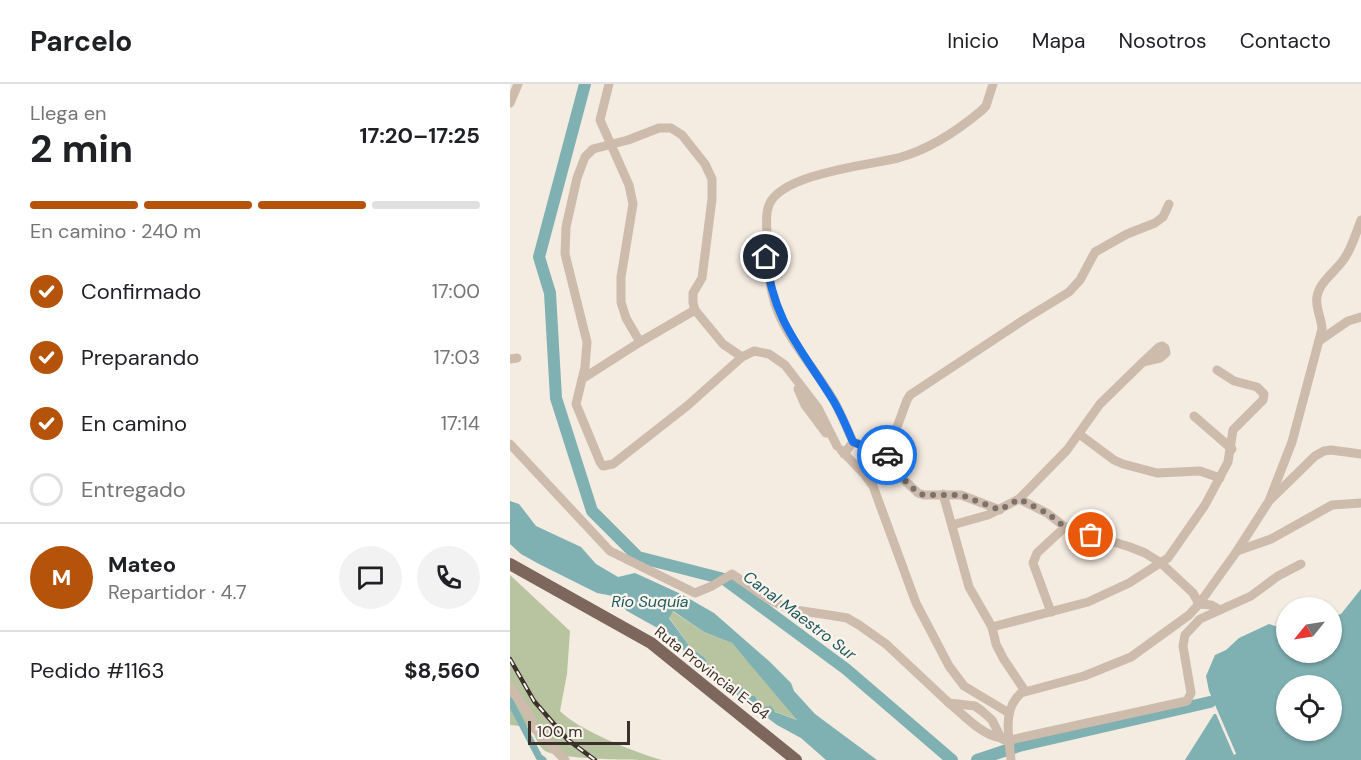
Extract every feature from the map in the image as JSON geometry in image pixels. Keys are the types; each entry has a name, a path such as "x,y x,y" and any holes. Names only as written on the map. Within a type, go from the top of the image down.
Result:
{"main road":[{"name":"Ruta Provincial E-64","path":"510,564 651,643 796,760"}],"street":[{"path":"510,103 518,84"},
{"path":"609,84 600,120 612,144 633,204 621,277 621,302 626,318 640,342"},
{"path":"993,84 986,106 933,144 899,157 797,182 781,190 769,204 766,257 768,278 775,304 784,324 834,401 853,442 887,454 901,477 918,493 961,495 1000,510"},
{"path":"742,357 723,344 695,310 692,297 702,278 712,199 710,171 682,135 671,128 659,128 593,149 585,157 577,178 566,227 565,262 578,302 587,342 585,367 576,398 578,413 600,462 608,466 687,406 742,357 754,351 769,354 785,365 810,412 873,486 916,603 949,666 964,686 1009,713"},
{"path":"887,454 903,407 910,395 1070,292 1080,280 1095,252 1127,234 1155,223 1163,217 1169,204"},
{"path":"1011,760 1007,740 1009,713 1013,700 1025,691 1084,676 1122,661 1177,623 1200,604 1269,501 1292,442 1319,341 1322,321 1316,305 1317,296 1324,283 1345,258 1361,220"},
{"path":"582,379 695,310"},
{"path":"1319,341 1348,321 1361,317"},
{"path":"952,525 988,515 1019,499 1067,450 1100,404 1143,362"},
{"path":"992,627 1088,602 1129,583 1168,558 1190,528 1220,478 1232,449 1233,430 1263,400 1264,394 1257,387 1234,381 1217,370"},
{"path":"1194,416 1232,449"},
{"path":"1079,434 1123,464 1157,473 1200,471 1220,478"},
{"path":"844,454 853,442"},
{"path":"510,444 600,541 616,555 695,592 712,586 732,574 779,606 847,618 886,644 982,731 1007,740 1187,701 1191,693 1183,646 1185,635 1200,619 1251,596 1278,576 1301,564"},
{"path":"1269,501 1315,456 1324,451 1361,454"},
{"path":"942,494 969,587 992,627 999,650 1025,691"},
{"path":"1019,499 1047,513 1065,527 1130,547 1161,564 1193,592 1200,604"},
{"path":"1237,550 1272,539 1332,505 1361,503"},
{"path":"1051,612 1033,563 1037,553 1065,527"},
{"path":"1200,604 1211,605 1220,610"},
{"path":"510,687 544,741 565,760"},
{"path":"949,703 975,706 992,720 1007,740"}],"green space":[{"path":"510,575 570,631 567,674 560,711 593,733 662,760 601,759 554,754 545,751 540,746 532,727 510,725"},
{"path":"672,611 704,632 732,643 798,720 761,707 755,696 747,696 714,675 705,658 690,647 669,617"}],"water":[{"name":"Río Suquía","path":"510,501 519,504 536,526 581,547 596,564 618,577 635,573 681,594 714,613 791,683 794,691 815,714 877,760 826,760 801,738 777,725 712,676 661,630 627,611 613,596 597,593 539,564 521,554 510,544","holes":["673,611 704,632 732,643 797,720 775,712 771,706 761,707 755,696 747,696 741,686 728,685 714,675 705,658 690,647 669,618"]},
{"path":"1361,589 1361,760 1241,760 1238,758 1209,691 1206,676 1215,655 1226,650 1239,638 1269,624 1276,626 1276,663 1342,663 1342,613"},
{"path":"1216,714 1236,760 1185,760"}],"waterway":[{"name":"Canal Maestro Sur","path":"585,84 539,257 550,293 556,398 592,511 638,557 724,579 846,669 952,760"},
{"path":"510,701 539,757 543,760"},
{"name":"Canal Maestro Sur","path":"977,760 1019,746 1210,702"},
{"path":"1237,760 1256,754"}],"railway":[{"path":"510,659 534,701 568,740 595,760"}],"way so far":[{"path":"887,455 901,477 918,493 961,495 1000,510 1019,499 1047,513 1065,527 1091,535"}],"route":[{"path":"766,257 768,278 775,304 784,324 834,401 853,442 887,455"}]}
